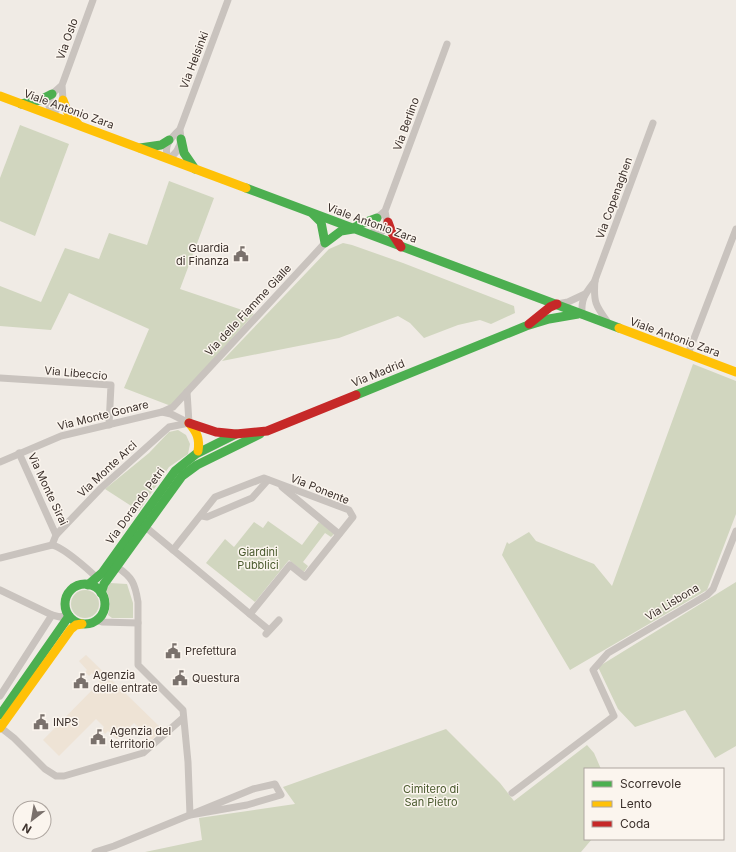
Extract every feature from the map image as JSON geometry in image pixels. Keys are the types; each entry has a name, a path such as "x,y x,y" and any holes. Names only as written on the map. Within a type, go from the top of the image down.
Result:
{"street":[{"name":"Via Oslo","path":"63,100 62,86 93,0"},
{"name":"Via Helsinki","path":"169,140 180,129 228,0"},
{"name":"Via Berlino","path":"377,218 385,211 447,44"},
{"path":"21,104 40,100 52,94 62,86"},
{"path":"52,94 48,106 52,116"},
{"name":"Viale Antonio Zara","path":"0,96 736,372"},
{"path":"52,116 63,100"},
{"path":"63,100 68,113 79,126"},
{"name":"Via Copenaghen","path":"610,325 596,305 594,297 596,280 653,123"},
{"name":"Via Helsinki","path":"180,129 181,139"},
{"path":"169,140 166,154 168,159 174,156 178,150 181,139"},
{"path":"181,139 184,153 195,169"},
{"path":"140,148 161,145 169,140"},
{"path":"385,211 392,233 401,247"},
{"path":"312,214 321,222 325,243 341,230 353,229 358,225 377,218"},
{"path":"377,218 374,230 376,237 383,231 388,222"},
{"path":"688,354 736,229"},
{"name":"Via delle Fiamme Gialle","path":"162,412 173,407 325,243"},
{"name":"Via Copenaghen","path":"557,304 568,302 584,294 596,280"},
{"path":"580,314 584,294"},
{"path":"532,296 538,308 536,317"},
{"name":"Via Madrid","path":"526,326 550,307 557,304"},
{"name":"Via Madrid","path":"236,434 267,431 526,326 549,319 580,314"},
{"name":"Via Libeccio","path":"0,378 111,385 109,425"},
{"path":"187,392 189,424 198,435 203,449"},
{"name":"Via Monte Gonare","path":"0,462 61,436 162,412 171,414 189,424"},
{"path":"189,424 216,432 236,434"},
{"name":"Via Monte Arci","path":"52,545 56,535 101,488 169,428 189,424"},
{"name":"Via Dorando Petri","path":"182,476 197,465 267,431"},
{"name":"Via Dorando Petri","path":"101,593 104,584 117,567 175,471 185,460 203,449 236,434"},
{"name":"Via Dorando Petri","path":"203,449 215,451 247,441"},
{"name":"Via Dorando Petri","path":"88,585 97,578 188,467 206,454 203,449"},
{"name":"Via Monte Sirai","path":"19,453 56,535"},
{"name":"Via Ponente","path":"174,550 202,516 215,497 264,478 349,510 352,517 305,577 290,565 250,614"},
{"path":"202,516 207,517 252,498 268,480"},
{"path":"277,483 339,534"},
{"path":"142,524 250,614 268,632 279,620"},
{"name":"Via Lisbona","path":"512,794 614,716 593,670 608,653 707,595 714,589 736,531"},
{"path":"0,558 52,545 60,548 97,578"},
{"path":"117,567 129,575 134,584 138,602 138,666 183,710 188,762 190,815"},
{"path":"82,624 68,615 65,603 66,597 75,587 88,585 97,589 104,598 103,611 92,623 76,625 71,629 0,728 14,738 45,769 56,776 64,776 143,753 183,718"},
{"path":"0,590 52,615 60,617 68,615"},
{"path":"0,696 52,615"},
{"path":"0,715 59,632 68,615"},
{"path":"96,620 102,622 138,623"},
{"path":"95,852 114,846 253,789 275,784 280,795 247,805 190,815"}],"green space":[{"path":"20,125 69,144 35,236 0,221 0,178"},
{"path":"169,181 214,198 180,289 254,314 171,406 124,388 149,329 69,293 51,330 0,326 0,286 41,302 65,248 99,259 109,233 147,245"},
{"path":"343,243 403,263 514,306 515,313 491,324 480,320 458,325 424,338 410,323 398,316 339,338 222,361 329,249"},
{"path":"693,364 736,381 736,514 707,590 570,670 502,555 507,542 509,544 529,532 536,541 594,564 612,586"},
{"path":"178,430 186,435 190,444 188,454 169,467 139,511 105,489 149,453 169,432"},
{"name":"Giardini Pubblici","path":"268,521 302,545 319,522 335,533 331,537 325,533 303,562 308,566 304,572 289,560 255,602 206,563 225,539 234,547 254,522 263,528"},
{"path":"736,582 736,746 715,758 685,710 635,727 618,709 598,667"},
{"path":"110,583 127,584 133,603 133,618 112,618 108,615 110,602 106,590"},
{"path":"85,590 95,594 99,604 95,614 85,618 75,614 71,604 75,594"},
{"name":"Cimitero di San Pietro","path":"446,729 500,783 514,801 587,745 594,753 601,768 584,768 584,840 591,840 581,852 145,852 202,840 199,818 295,804 283,787"}],"shaded area":[{"path":"86,655 162,729 152,740 134,723 117,739 108,731 105,734 102,730 104,727 96,719 59,756 43,740 100,682 92,673 89,676 85,672 87,670 79,661"}],"traffic: fast":[{"path":"21,104 40,100 52,94"},
{"path":"181,139 184,153 195,169"},
{"path":"140,148 161,145 169,140"},
{"path":"246,188 619,328"},
{"path":"313,214 321,222 325,243 341,231 353,229 358,225 377,218"},
{"path":"356,395 526,326 549,319 578,314"},
{"path":"88,585 102,573 175,471 196,454 236,434"},
{"path":"101,593 104,584 182,476 197,465 260,434"},
{"path":"85,584 99,590 105,604 99,618 85,624 71,618 65,604 71,590 85,584"},
{"path":"0,715 69,616"}],"traffic: slow":[{"path":"0,96 246,188"},
{"path":"63,100 68,113 78,124"},
{"path":"619,328 736,372"},
{"path":"189,423 197,436 199,443 198,451"},
{"path":"0,728 71,629 76,625 82,624"}],"traffic: jam":[{"path":"388,222 392,233 401,247"},
{"path":"529,324 550,307 557,304"},
{"path":"189,423 216,432 236,434 267,431 356,395"}],"place":[{"name":"Guardia di Finanza","path":"241,254"},
{"name":"Prefettura","path":"173,651"},
{"name":"Questura","path":"180,678"},
{"name":"Agenzia delle entrate","path":"81,681"},
{"name":"INPS","path":"41,722"},
{"name":"Agenzia del territorio","path":"98,737"}]}
